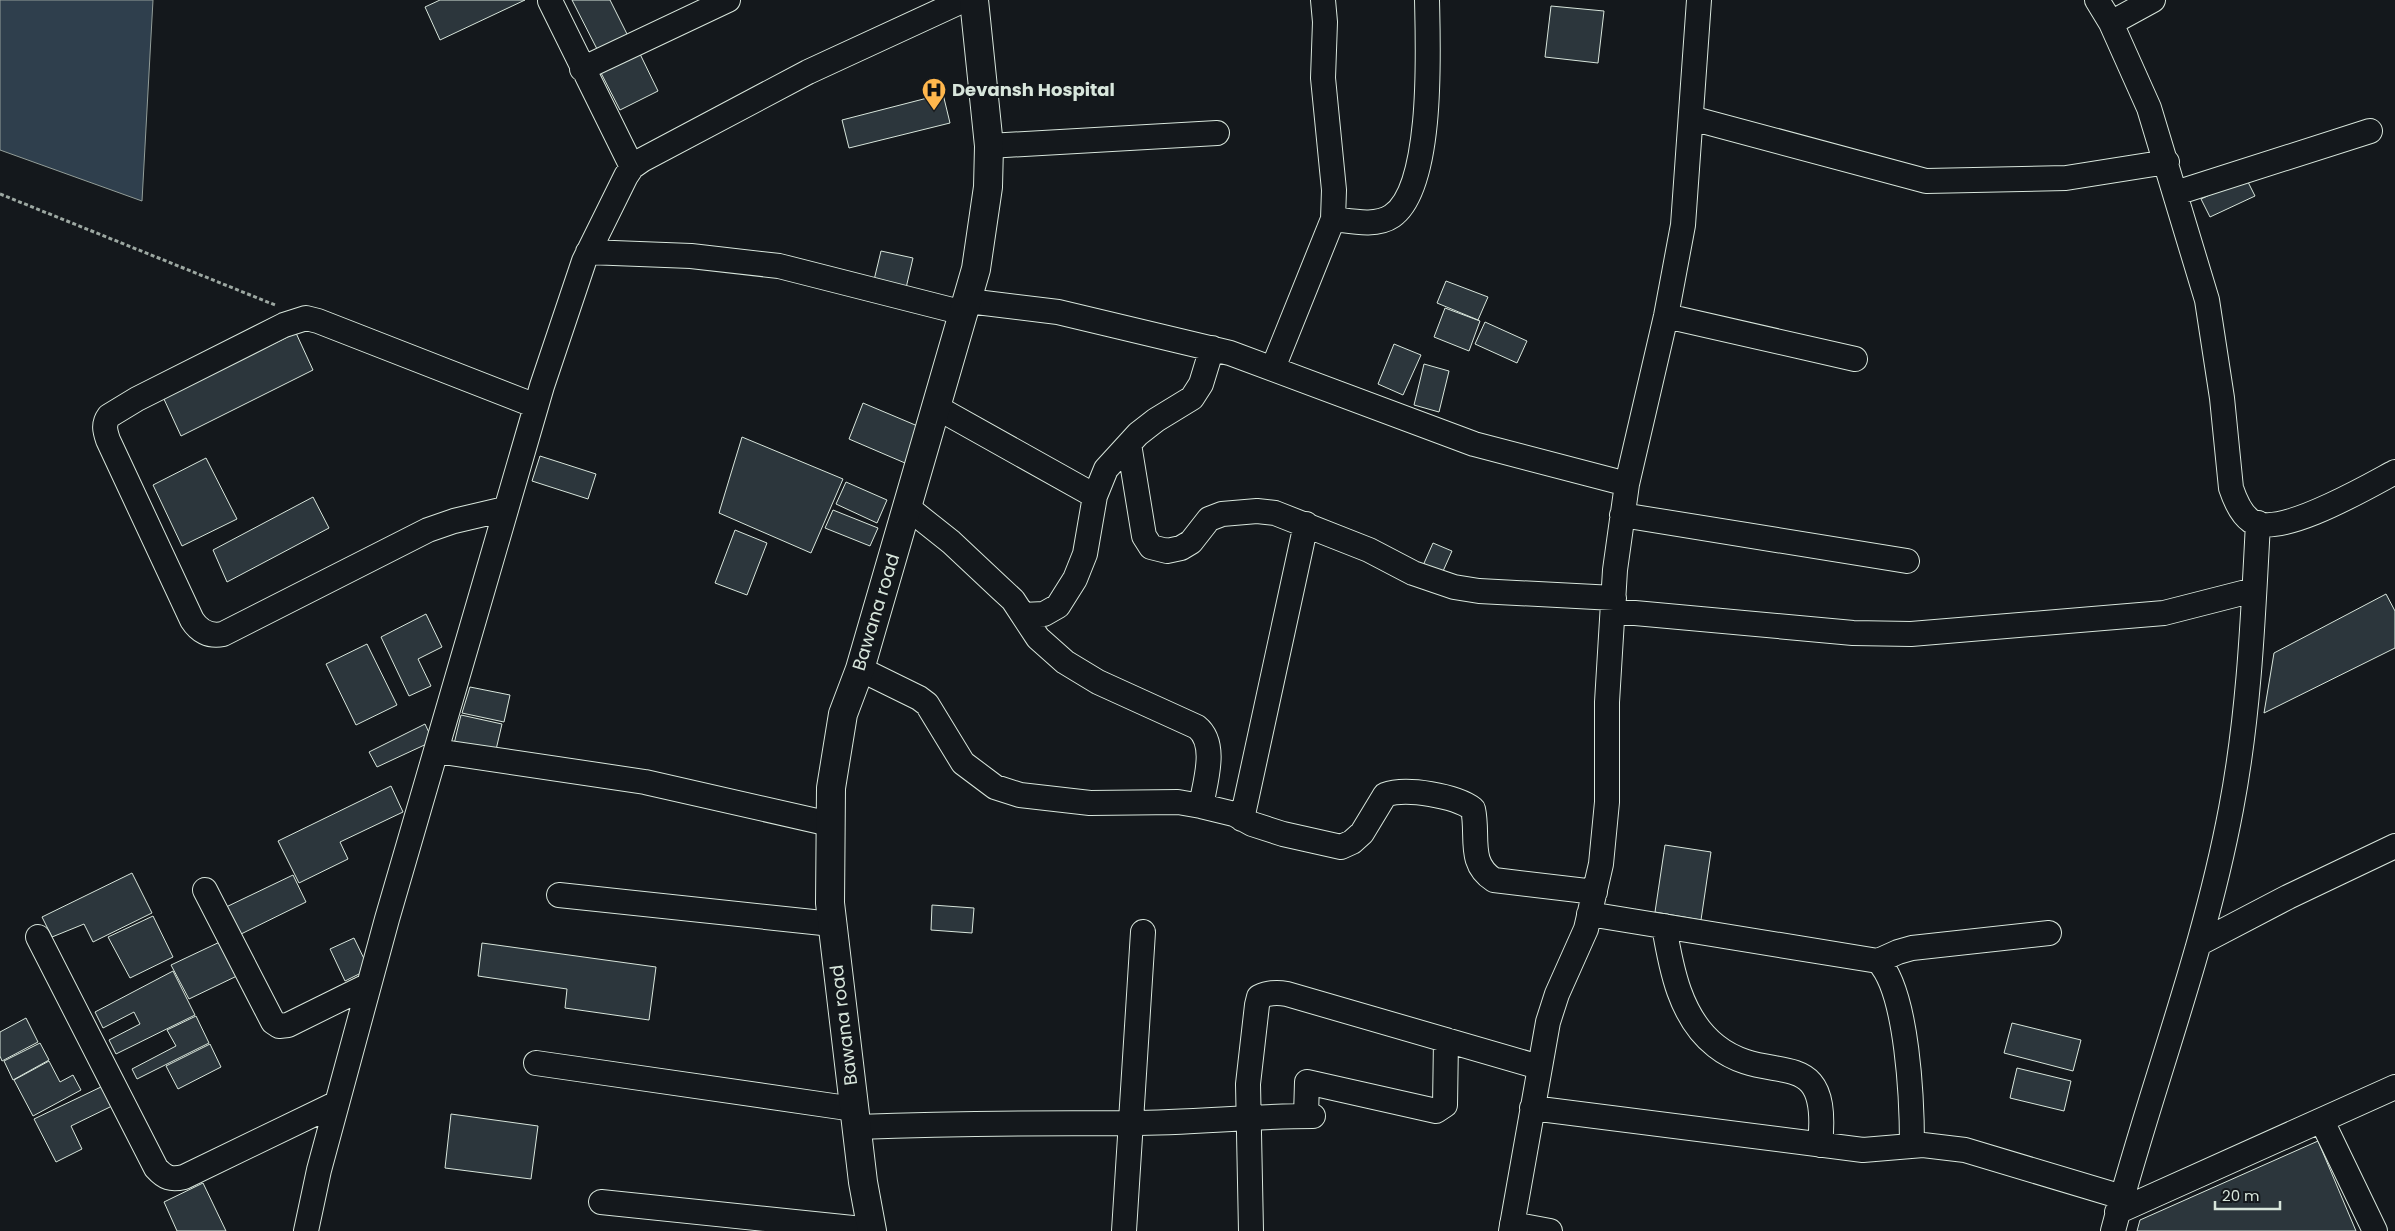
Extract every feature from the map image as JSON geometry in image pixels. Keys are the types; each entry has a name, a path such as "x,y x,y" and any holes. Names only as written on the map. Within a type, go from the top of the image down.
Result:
{"main road":[{"name":"Bawana road","path":"872,1230 863,1182 830,903 830,788 843,714 860,669 966,307 984,216 988,188 988,146 974,0"}],"street":[{"path":"582,70 728,0"},
{"path":"306,1231 319,1170 369,985 536,406 588,252 632,168 808,72 964,0"},
{"path":"1274,368 1333,219 1334,190 1323,78 1325,22 1323,0"},
{"path":"1333,219 1370,223 1386,219 1399,210 1407,197 1415,175 1427,114 1427,0"},
{"path":"1550,1231 1512,1228 1539,1067 1556,994 1586,929 1601,864 1607,802 1607,702 1613,604 1622,515 1627,484 1666,316 1683,225 1699,0"},
{"path":"2096,0 2111,23 2149,108 2167,162 2207,300 2222,398 2232,488 2242,510 2250,520 2258,524 2270,526 2292,521 2318,511 2395,472"},
{"path":"2111,23 2154,0"},
{"path":"550,1 582,70 632,168"},
{"path":"1691,118 1926,181 2066,178 2167,162"},
{"path":"2176,193 2370,130"},
{"path":"988,146 1217,133"},
{"path":"588,252 691,256 779,266 966,307 1058,312 1212,348 1274,368 1474,444 1627,484"},
{"path":"1666,316 1856,359"},
{"path":"505,509 454,521 428,530 217,636 198,629 192,620 108,440 104,429 105,421 108,416 138,399 284,325 306,318 536,406"},
{"path":"1023,616 1044,614 1058,606 1075,579 1085,554 1095,496 1106,469 1129,444 1156,420 1192,398 1201,384 1212,348"},
{"path":"936,407 1095,496"},
{"path":"1129,444 1144,536 1151,547 1157,550 1167,551 1181,548 1191,542 1209,519 1222,514 1257,511 1275,513 1369,550 1413,573 1454,587 1853,633 1911,634 2164,613 2254,590"},
{"path":"907,507 951,542 1013,600 1038,638 1065,662 1098,682 1197,727 1204,732 1207,739 1208,756 1201,806"},
{"path":"1622,515 1907,561"},
{"path":"1242,819 1306,524"},
{"path":"2117,1213 2200,942 2231,810 2244,731 2258,524"},
{"path":"860,669 928,704 963,763 996,787 1020,795 1090,803 1155,802 1220,809 1252,824 1283,834 1341,847 1352,842 1362,832 1386,795 1401,791 1455,799 1473,809 1478,862 1483,873 1494,880 1592,903 1664,926 1878,961 1912,948 2049,933"},
{"path":"436,751 644,782 830,824"},
{"path":"2200,942 2288,897 2395,846"},
{"path":"205,890 274,1022 279,1026 288,1025 369,985"},
{"path":"559,895 832,924"},
{"path":"1664,926 1672,974 1691,1016 1716,1046 1735,1058 1795,1072 1811,1082 1821,1104 1820,1145"},
{"path":"1124,1231 1143,932"},
{"path":"38,936 156,1168 163,1176 172,1180 184,1177 337,1102"},
{"path":"1878,961 1887,970 1894,990 1905,1044 1912,1099 1912,1146"},
{"path":"1251,1231 1248,1084 1257,1005 1259,998 1264,995 1275,992 1287,994 1358,1013 1539,1067"},
{"path":"536,1063 856,1118 1004,1123 1130,1123 1309,1116 1307,1082 1436,1110 1445,1104 1446,1040"},
{"path":"1532,1108 1863,1150 1912,1146 1936,1146 1965,1150 2117,1213 2395,1087"},
{"path":"2322,1121 2375,1231"},
{"path":"601,1202 872,1230"}],"path":[{"path":"0,194 306,318"}],"water":[{"path":"0,0 153,0 142,201 0,150"}],"building":[{"path":"440,0 525,0 440,40 425,7"},
{"path":"572,0 610,0 628,36 598,51"},
{"path":"1551,6 1604,11 1598,63 1545,57"},
{"path":"640,54 658,91 620,110 601,73"},
{"path":"943,94 950,123 849,148 842,120"},
{"path":"2246,178 2255,196 2210,217 2201,199"},
{"path":"881,251 913,258 906,288 874,280"},
{"path":"1446,281 1488,297 1478,320 1437,303"},
{"path":"1445,308 1480,321 1469,351 1434,337"},
{"path":"1485,322 1527,341 1517,363 1475,344"},
{"path":"296,333 313,370 181,436 163,397"},
{"path":"1394,344 1421,355 1403,395 1378,384"},
{"path":"1424,364 1449,371 1439,412 1414,405"},
{"path":"863,403 920,427 905,463 849,439"},
{"path":"742,437 843,479 811,553 719,513"},
{"path":"540,456 596,474 588,499 532,481"},
{"path":"206,458 237,519 182,546 153,485"},
{"path":"846,482 887,500 877,523 836,504"},
{"path":"313,497 329,528 227,582 213,550"},
{"path":"833,510 878,528 870,546 825,528"},
{"path":"735,530 767,543 747,595 715,583"},
{"path":"1433,543 1452,551 1440,578 1421,570"},
{"path":"2386,594 2395,611 2395,648 2264,713 2274,653"},
{"path":"426,614 442,647 418,659 431,686 409,696 381,637"},
{"path":"367,644 397,705 356,725 326,664"},
{"path":"470,687 510,695 504,722 462,713"},
{"path":"461,715 502,724 495,754 454,744"},
{"path":"425,724 433,741 377,767 369,752"},
{"path":"391,786 403,812 340,842 348,859 299,883 278,841"},
{"path":"1665,845 1711,852 1701,920 1655,912"},
{"path":"132,873 152,913 93,942 84,924 52,937 42,917"},
{"path":"293,875 306,902 237,936 224,908"},
{"path":"932,905 974,908 972,933 931,930"},
{"path":"153,916 173,957 130,978 108,937"},
{"path":"354,938 369,969 345,981 330,949"},
{"path":"224,940 241,974 189,999 171,965"},
{"path":"482,943 656,967 649,1020 565,1008 567,989 478,976"},
{"path":"173,971 195,1015 116,1054 109,1040 140,1024 134,1012 103,1028 95,1012"},
{"path":"196,1016 209,1043 137,1079 132,1069 176,1046 167,1030"},
{"path":"26,1018 38,1042 2,1061 0,1056 0,1032"},
{"path":"2012,1023 2081,1040 2073,1071 2004,1053"},
{"path":"40,1043 49,1060 13,1080 4,1061"},
{"path":"210,1044 221,1067 178,1089 166,1066"},
{"path":"49,1061 60,1082 73,1075 81,1090 33,1116 14,1080"},
{"path":"2017,1068 2071,1081 2064,1111 2010,1098"},
{"path":"103,1086 112,1106 71,1126 82,1149 56,1162 34,1119"},
{"path":"451,1114 538,1126 531,1179 445,1168"},
{"path":"2318,1141 2356,1231 2137,1231 2140,1220"},
{"path":"203,1183 226,1231 177,1231 164,1202"}],"place":[{"name":"Devansh Hospital","path":"934,111"}]}
